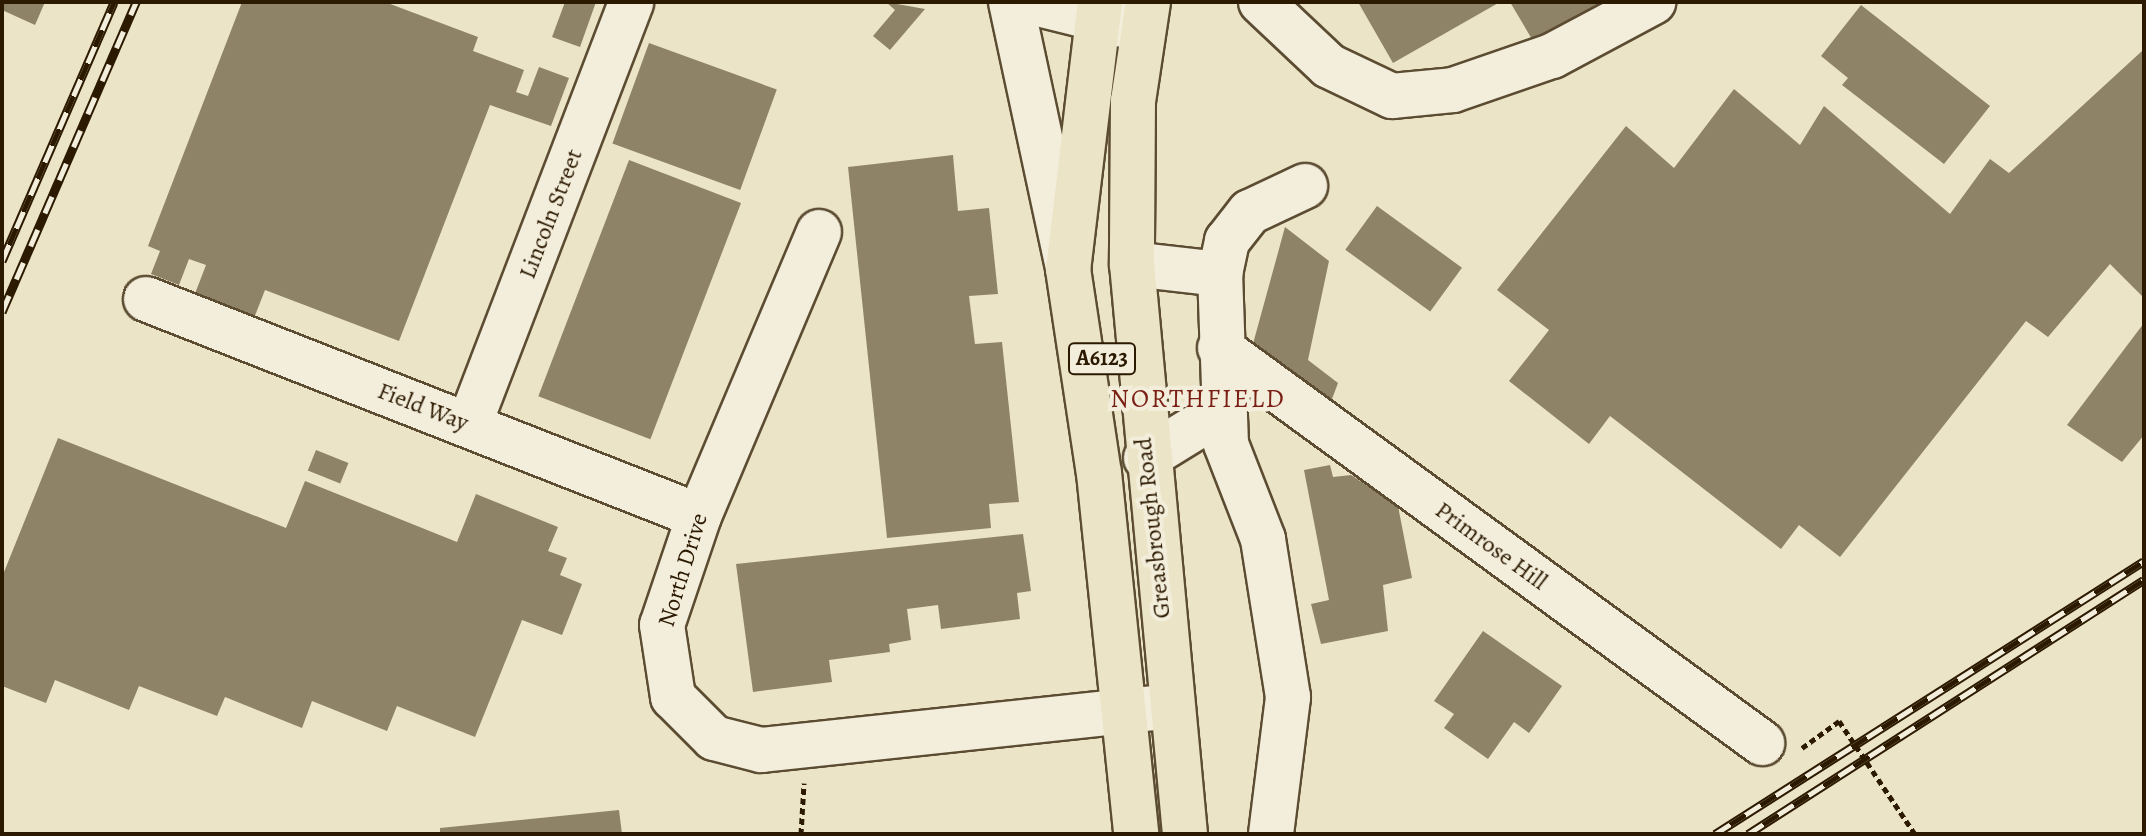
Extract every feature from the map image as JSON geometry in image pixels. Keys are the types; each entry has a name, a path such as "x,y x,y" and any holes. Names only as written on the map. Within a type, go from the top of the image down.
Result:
{"main road":[{"name":"Greasbrough Road","path":"1122,11 1068,269 1099,473 1126,710 1136,834"},
{"name":"Greasbrough Road","path":"1122,11 1133,101 1132,264 1146,458 1185,834"},
{"name":"A6123","path":"1099,473 1104,274 1132,264"}],"street":[{"name":"Lincoln Street","path":"469,425 631,2"},
{"name":"Greasbrough Road","path":"1011,2 1068,269"},
{"path":"1030,2 1122,11"},
{"path":"1261,2 1329,66 1392,96 1453,90 1552,56 1653,2"},
{"path":"1271,834 1288,697 1263,539 1226,444 1220,348 1220,274 1227,241 1250,212 1305,186"},
{"name":"North Drive","path":"819,232 699,516 662,625 673,697 714,738 761,750 805,748 1171,706"},
{"path":"1132,264 1220,274"},
{"name":"Field Way","path":"146,299 699,516"},
{"name":"Primrose Hill","path":"1220,348 1780,747"},
{"path":"1146,458 1224,410"}],"path":[{"path":"1780,747 1839,721 1915,834"},
{"path":"801,834 805,748"}],"building":[{"path":"2,2 45,2 35,25 2,10"},
{"path":"242,2 385,2 478,37 473,51 524,70 516,92 528,96 539,67 569,78 551,126 490,105 399,341 265,290 251,326 191,304 206,265 189,259 179,285 151,274 160,251 148,246"},
{"path":"565,2 596,2 580,47 552,37"},
{"path":"886,2 925,9 890,50 873,36 895,10"},
{"path":"1358,2 1500,2 1393,63"},
{"path":"1510,2 1624,2 1539,51"},
{"path":"1861,5 1990,106 1944,164 1842,85 1848,78 1821,56"},
{"path":"649,43 777,90 740,190 612,144"},
{"path":"2142,51 2144,298 2110,264 2048,337 2026,321 1840,557 1799,525 1781,549 1610,416 1589,444 1509,381 1549,330 1497,290 1626,126 1674,168 1734,89 1800,145 1824,106 1950,214 1990,159 2009,173"},
{"path":"953,155 958,211 989,208 998,294 969,296 975,344 1002,342 1019,502 989,504 991,528 887,538 848,167"},
{"path":"629,160 741,203 650,439 538,396"},
{"path":"1377,206 1462,268 1430,311 1345,250"},
{"path":"1285,227 1329,261 1308,360 1338,383 1329,407 1251,351"},
{"path":"2144,323 2144,435 2122,462 2067,425"},
{"path":"58,438 286,528 305,481 457,542 476,494 558,527 548,551 567,558 560,575 582,584 562,635 522,620 475,737 397,706 387,731 312,701 302,728 225,697 217,716 139,686 129,710 55,680 46,703 2,686 2,577"},
{"path":"316,450 348,463 340,484 308,470"},
{"path":"1330,465 1333,477 1351,475 1398,506 1412,578 1383,585 1388,631 1321,644 1311,604 1329,600 1304,470"},
{"path":"1023,534 1031,591 1017,593 1020,619 941,629 938,605 907,609 911,640 889,644 890,652 829,660 832,682 753,692 736,564"},
{"path":"1483,631 1562,686 1529,733 1514,722 1488,759 1444,728 1454,714 1434,701"},
{"path":"619,810 622,834 440,834 440,828"}],"railway":[{"path":"2,261 114,2"},
{"path":"2,312 136,2"},
{"path":"1715,834 2144,561"},
{"path":"1748,834 2144,580"}],"district":[{"name":"NORTHFIELD","path":"1198,399"}]}
